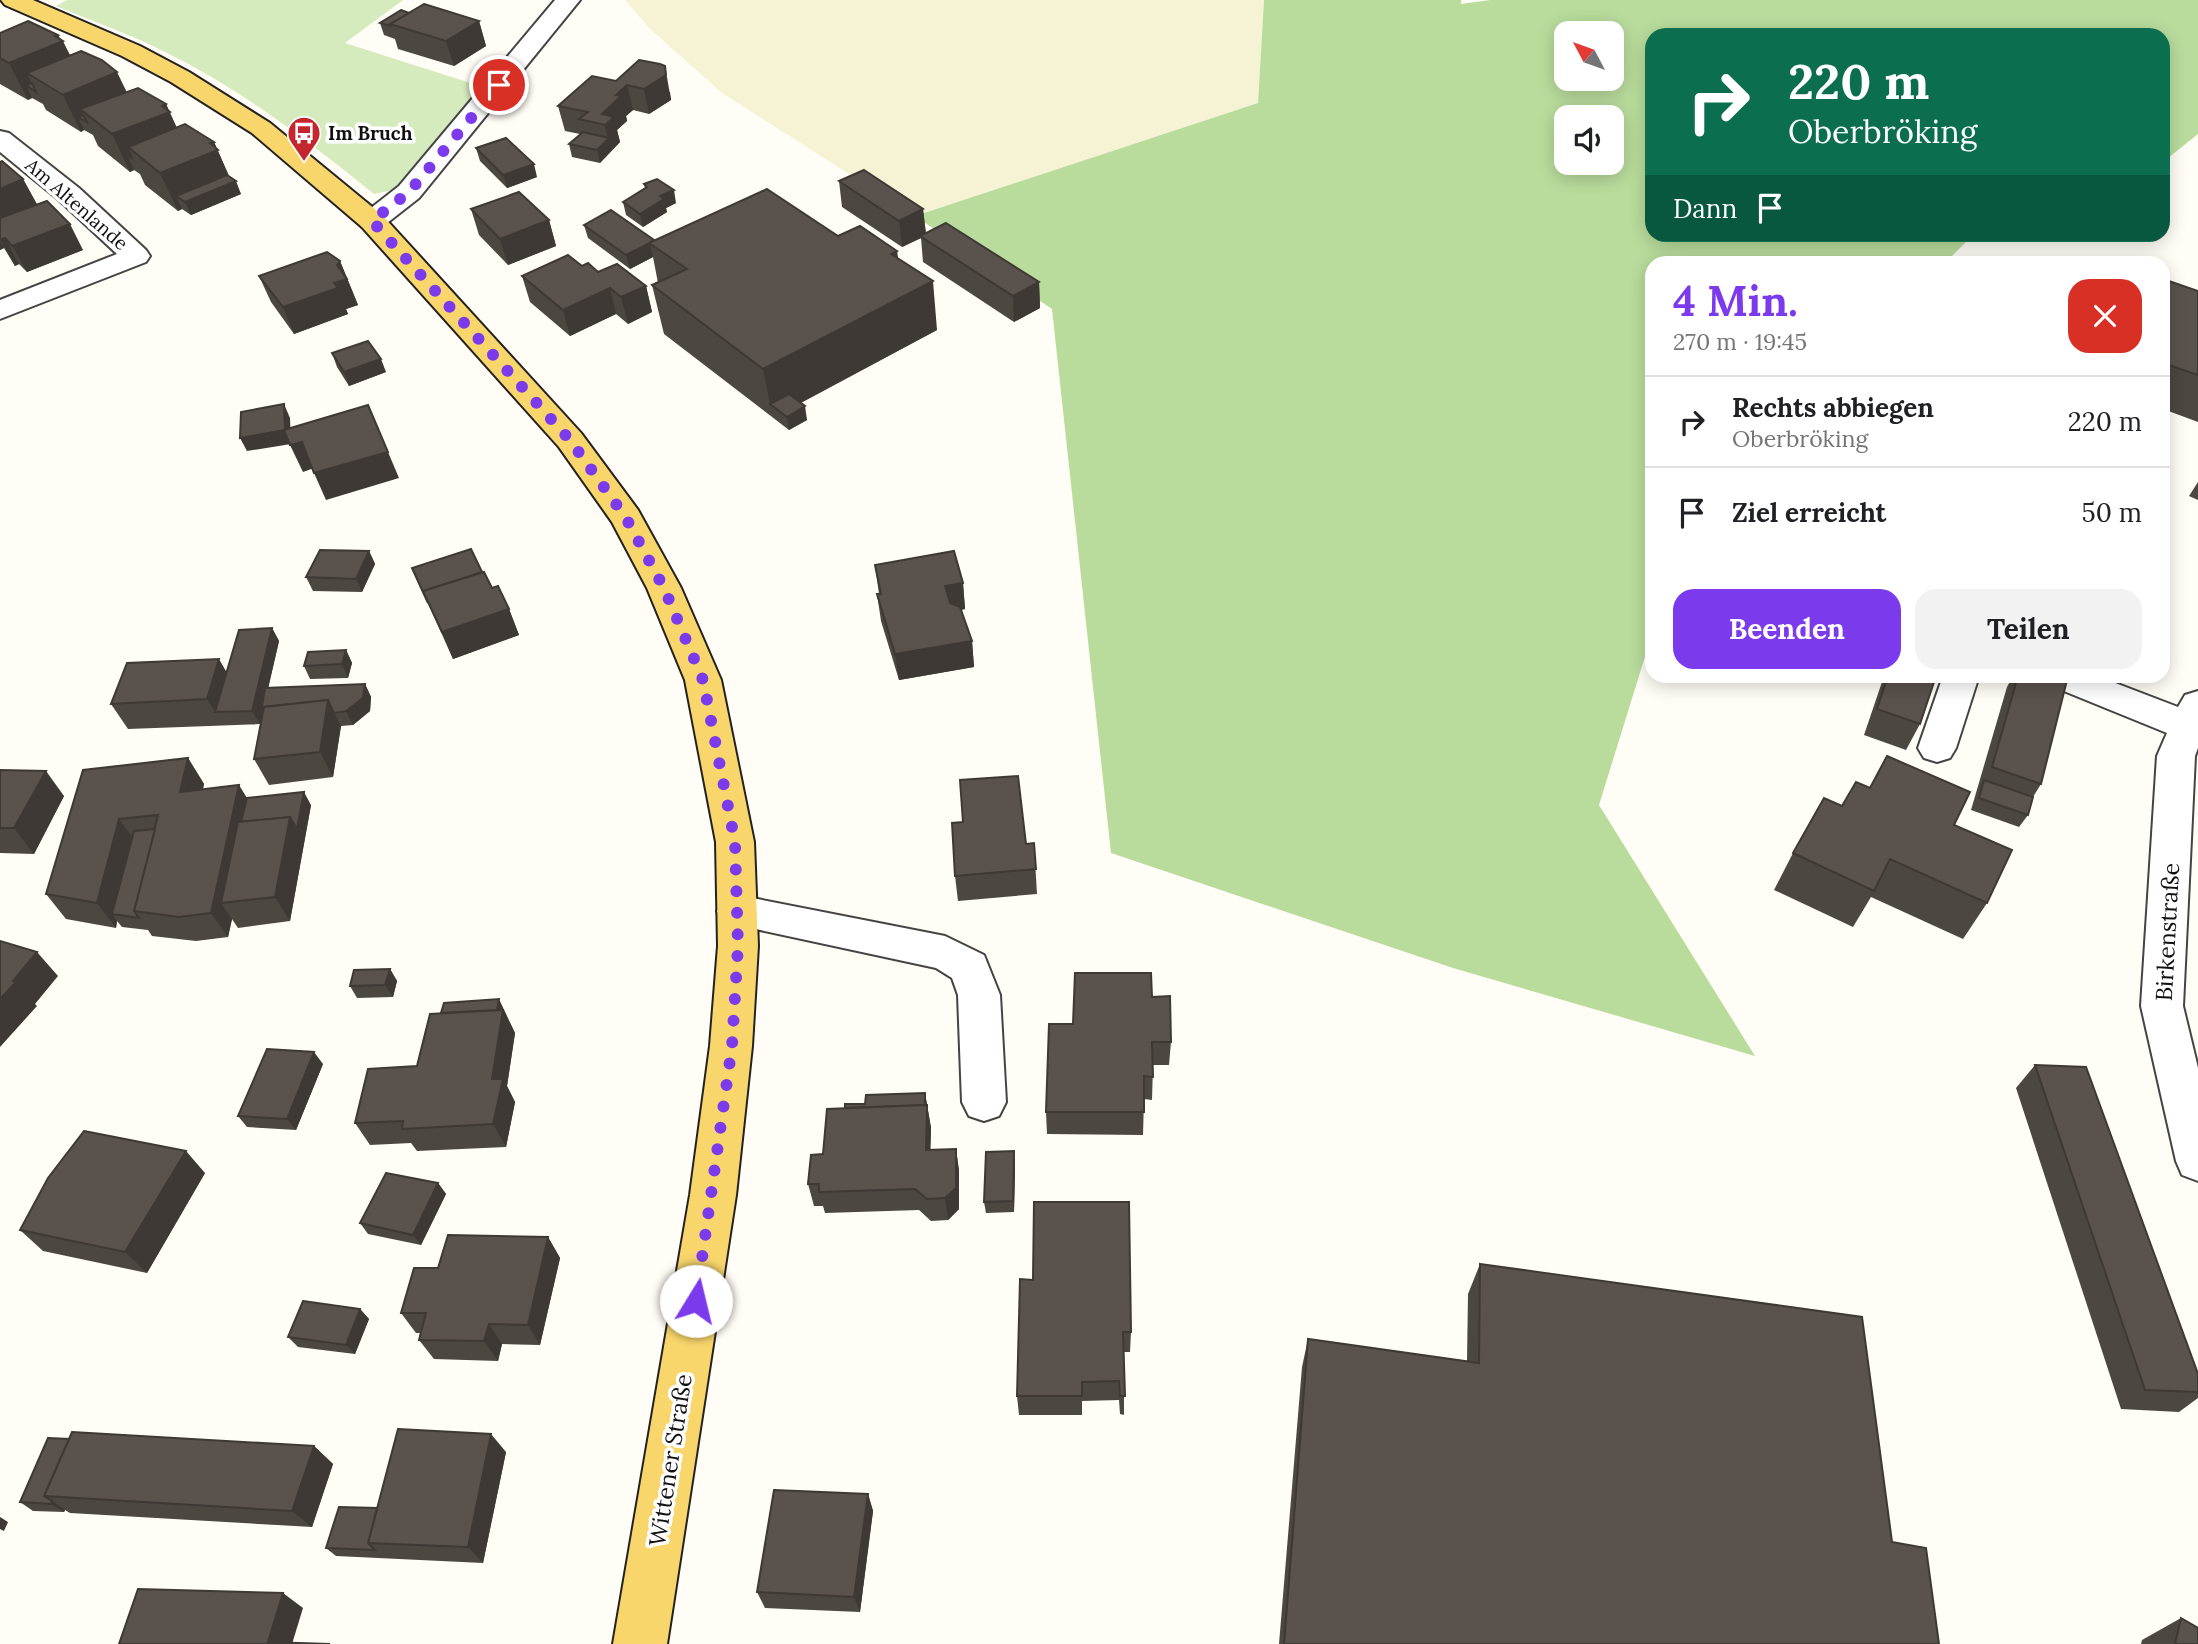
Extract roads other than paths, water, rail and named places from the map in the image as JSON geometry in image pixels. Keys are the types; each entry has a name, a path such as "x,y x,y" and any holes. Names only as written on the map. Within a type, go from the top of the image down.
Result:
{"main road":[{"name":"Wittener Straße","path":"13,0 131,51 180,77 261,128 372,221 570,440 626,518 664,588 703,680 735,842 737,911 732,1046 713,1195 640,1644"}],"street":[{"path":"372,221 409,192 568,0"},
{"name":"Am Altenlande","path":"0,139 69,194 136,256 0,310"},
{"path":"1937,748 1960,683"},
{"path":"2086,683 2193,715"},
{"name":"Birkenstraße","path":"2193,715 2176,757 2162,1006 2198,1161"},
{"path":"737,911 945,953 969,967 979,995 984,1102"}],"place":[{"name":"Im Bruch","path":"304,163"}]}
